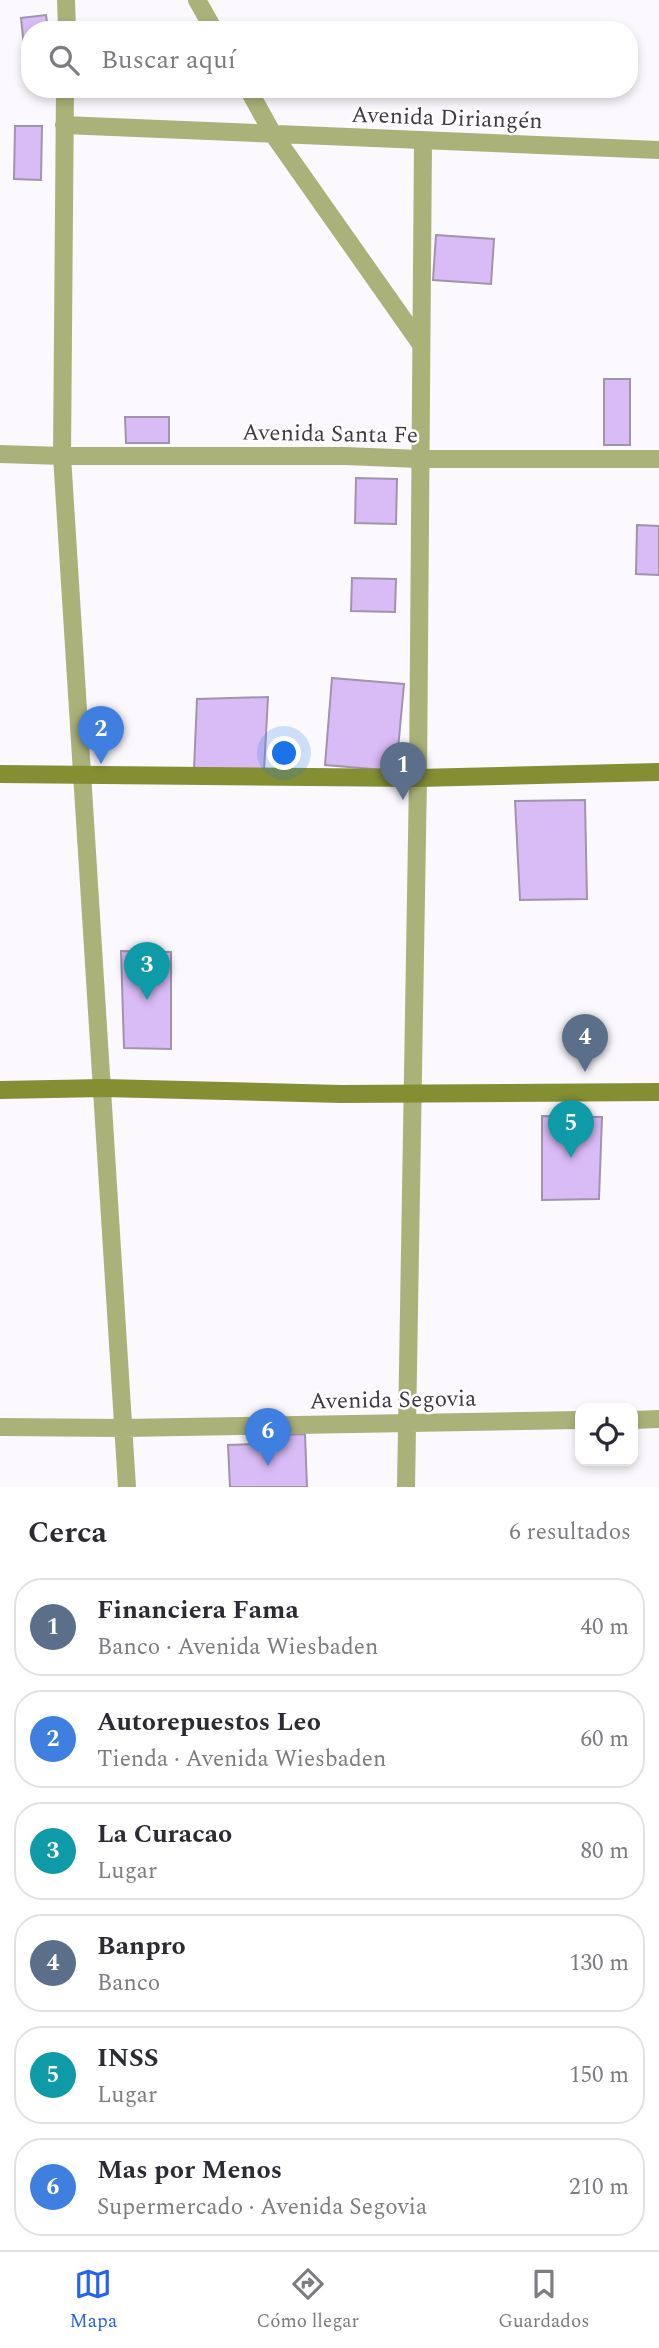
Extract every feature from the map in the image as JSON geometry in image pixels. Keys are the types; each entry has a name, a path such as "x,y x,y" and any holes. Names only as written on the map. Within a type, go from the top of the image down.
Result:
{"street":[{"path":"197,0 209,21"},
{"path":"67,21 70,1"},
{"path":"65,98 62,456 81,776 104,1088 127,1487"},
{"path":"253,98 273,134 420,342"},
{"name":"Avenida Diriangén","path":"64,125 659,150"},
{"path":"406,1487 418,778 423,141"},
{"name":"Avenida Santa Fe","path":"0,454 659,460"},
{"path":"0,774 418,778 659,772"},
{"path":"0,1090 104,1088 414,1093 659,1092"},
{"path":"638,1420 659,1419"},
{"name":"Avenida Segovia","path":"0,1427 123,1428 575,1420"}],"building":[{"path":"46,15 47,21 21,21 21,18"},
{"path":"15,126 42,126 41,180 14,179"},
{"path":"436,235 494,239 491,284 433,280"},
{"path":"604,379 630,379 630,445 604,445"},
{"path":"125,417 169,417 169,443 126,443"},
{"path":"356,478 397,479 396,524 355,523"},
{"path":"637,525 659,526 659,575 636,574"},
{"path":"352,578 396,579 395,612 351,611"},
{"path":"332,678 404,684 396,771 325,765"},
{"path":"268,697 264,771 194,769 197,699"},
{"path":"585,800 587,899 520,900 515,801"},
{"path":"121,951 171,952 171,1049 124,1048"},
{"path":"542,1116 602,1117 599,1199 542,1200"},
{"path":"305,1434 307,1487 230,1487 228,1445 278,1443 278,1435"}],"place":[{"name":"Autorepuestos Leo","path":"101,764"},
{"name":"Financiera Fama","path":"403,800"},
{"name":"La Curacao","path":"147,1000"},
{"name":"Banpro","path":"585,1072"},
{"name":"INSS","path":"571,1158"},
{"name":"Mas por Menos","path":"268,1466"}]}
